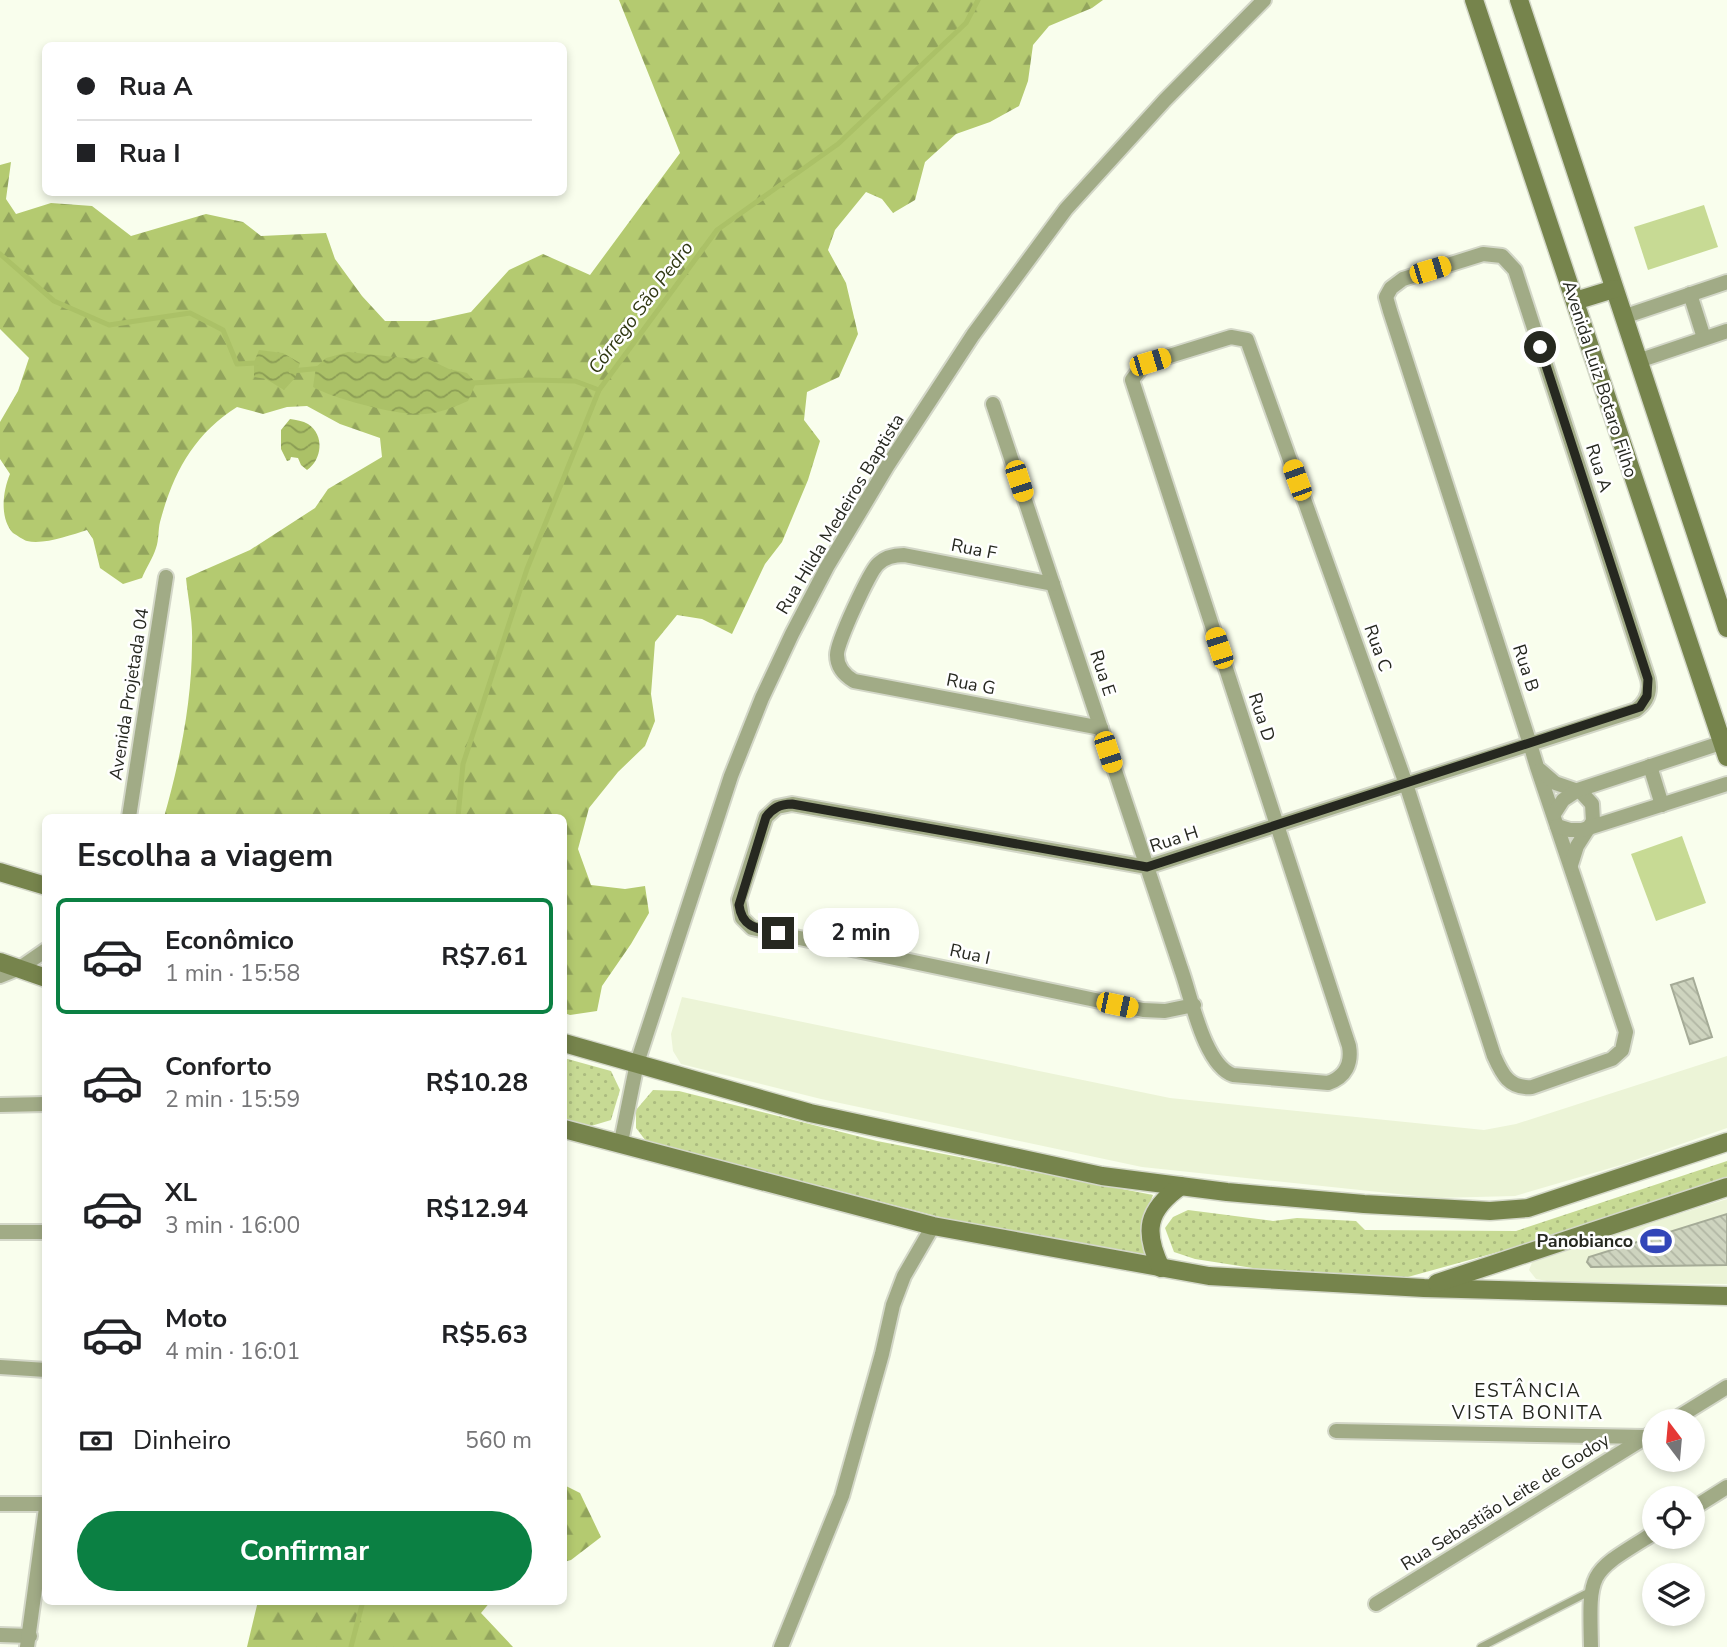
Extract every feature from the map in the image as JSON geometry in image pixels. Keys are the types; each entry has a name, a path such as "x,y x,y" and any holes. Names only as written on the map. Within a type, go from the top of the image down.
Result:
{"main road":[{"name":"Avenida Luiz Botaro Filho","path":"1474,0 1725,747"},
{"path":"1519,0 1727,628"},
{"path":"1575,301 1614,289"},
{"path":"0,872 42,885"},
{"path":"0,962 42,976"},
{"path":"567,1045 810,1114 1102,1176 1364,1204 1511,1211 1548,1203 1727,1142"},
{"path":"567,1130 933,1226 1209,1276 1424,1288 1727,1296"},
{"path":"1161,1268 1151,1248 1152,1222 1165,1198 1181,1186"},
{"path":"1424,1288 1727,1187"}],"street":[{"name":"Rua Hilda Medeiros Baptista","path":"621,1142 637,1063 732,776 767,687 827,567 888,466 973,335 1066,209 1165,100 1264,0"},
{"name":"Rua A","path":"1386,298 1391,288 1404,279 1483,254 1497,255 1510,262 1515,270 1644,666 1649,683 1648,692 1636,710 1530,744"},
{"path":"1623,317 1727,282"},
{"path":"1689,294 1704,338"},
{"name":"Rua B","path":"1386,298 1626,1032 1622,1050"},
{"path":"1638,361 1727,331"},
{"name":"Rua C","path":"1132,380 1141,368 1150,362 1231,337 1247,340 1406,783 1502,1074 1516,1085 1532,1087 1608,1062 1622,1050"},
{"name":"Rua D","path":"1132,380 1350,1054 1348,1067 1334,1081 1321,1084 1238,1076 1223,1070"},
{"name":"Rua E","path":"993,404 1194,1005 1212,1056 1223,1070"},
{"name":"Rua F","path":"840,668 837,659 838,645 874,568 887,558 904,555 1053,584"},
{"name":"Avenida Projetada 04","path":"129,814 166,577"},
{"name":"Rua G","path":"840,668 854,681 1101,729"},
{"name":"Rua H","path":"742,918 739,900 766,817 777,807 792,804 1147,867 1530,744"},
{"path":"1725,747 1650,766 1577,790 1563,800 1555,820 1576,830 1589,828 1727,784"},
{"path":"1537,766 1555,783 1577,790 1588,797 1593,808 1592,821 1577,846 1571,866"},
{"path":"1650,766 1662,805"},
{"name":"Rua I","path":"742,918 752,928 1143,1010 1165,1011 1194,1005"},
{"path":"0,976 20,968 42,953"},
{"path":"0,1105 42,1104"},
{"path":"780,1647 842,1496 893,1305 904,1276 933,1226"},
{"path":"0,1232 42,1232"},
{"path":"0,1367 42,1370"},
{"path":"1691,1409 1727,1387"},
{"path":"1336,1431 1642,1435"},
{"name":"Rua Sebastião Leite de Godoy","path":"1376,1604 1642,1440"},
{"path":"1705,1501 1727,1487"},
{"path":"0,1504 42,1506"},
{"path":"0,1635 28,1641 42,1536"},
{"path":"1591,1647 1593,1584 1609,1561 1642,1540"}],"lane":[{"path":"1480,1647 1593,1584"}],"shaded area":[{"path":"1704,205 1718,247 1648,270 1634,227"},
{"path":"1682,836 1706,903 1656,921 1631,854"},
{"path":"682,997 1170,1098 1484,1130 1516,1124 1727,1056 1727,1128 1621,1165 1515,1196 1436,1198 1142,1167 821,1099 681,1064 673,1051 671,1034"},
{"path":"567,1059 611,1071 620,1090 611,1120 591,1126 567,1120"},
{"path":"653,1090 679,1091 877,1141 1153,1195 1142,1224 1145,1256 951,1220 646,1141 636,1128 636,1110"},
{"path":"1727,1161 1727,1180 1520,1246 1397,1280 1292,1274 1195,1259 1174,1252 1165,1228 1173,1217 1188,1210 1273,1221 1297,1218 1356,1221 1365,1230 1516,1231"},
{"path":"1727,1199 1727,1284 1552,1282 1536,1279 1529,1270 1533,1260"}],"green space":[{"path":"619,0 1103,0 1092,8 1049,26 1033,45 1028,81 1019,106 990,122 956,134 925,162 915,200 893,213 882,199 866,192 835,230 828,250 846,283 858,334 839,377 807,392 804,420 820,441 808,480 782,542 765,564 732,634 702,619 677,615 655,642 651,694 655,721 645,746 618,772 589,808 578,849 591,885 625,889 645,886 649,913 602,986 597,1011 570,1015 567,1014 567,814 165,814 180,753 190,687 192,635 186,578 250,550 315,508 328,489 382,457 380,438 340,424 307,406 287,407 263,414 237,407 209,429 187,456 171,487 160,522 158,542 142,578 123,584 100,568 93,539 87,530 41,542 27,541 13,533 4,513 5,489 10,474 0,459 0,422 18,391 29,358 0,329 0,165 11,162 6,199 16,214 51,203 92,206 131,236 206,214 243,222 261,236 326,233 335,259 362,296 385,321 430,321 471,312 509,270 543,254 590,275 680,153"},
{"path":"567,1486 580,1493 601,1537 567,1561"},
{"path":"257,1605 488,1605 481,1613 513,1647 247,1647"}],"water":[{"path":"259,350 283,353 300,363 295,378 284,390 266,379 254,377 254,362"},
{"path":"348,352 414,359 424,357 449,369 467,373 476,383 468,401 425,414 401,413 368,406 313,387 316,367 326,358"},
{"path":"290,419 308,424 317,434 320,447 316,460 307,470 298,458 291,457 287,461 281,449 281,430"}],"building":[{"path":"1693,978 1712,1037 1690,1044 1671,985"},
{"path":"1727,1214 1727,1265 1591,1267 1587,1262 1589,1257"}],"waterway":[{"name":"Córrego São Pedro","path":"458,814 463,764 527,569 599,390 717,230 838,144 966,23 978,0"},
{"path":"0,254 54,301 109,325 190,313 223,330 237,364 258,363"},
{"path":"291,371 323,368"},
{"path":"472,383 575,381 599,390"},
{"name":"Córrego São Pedro","path":"351,1647 362,1605"}],"place":[{"name":"Panobianco","path":"1656,1241"}],"district":[{"name":"ESTÂNCIA VISTA BONITA","path":"1528,1401"}],"route":[{"path":"778,933 748,925 742,918 739,900 766,817 780,805 792,804 1147,867 1640,707 1647,696 1648,679 1540,347"}]}
